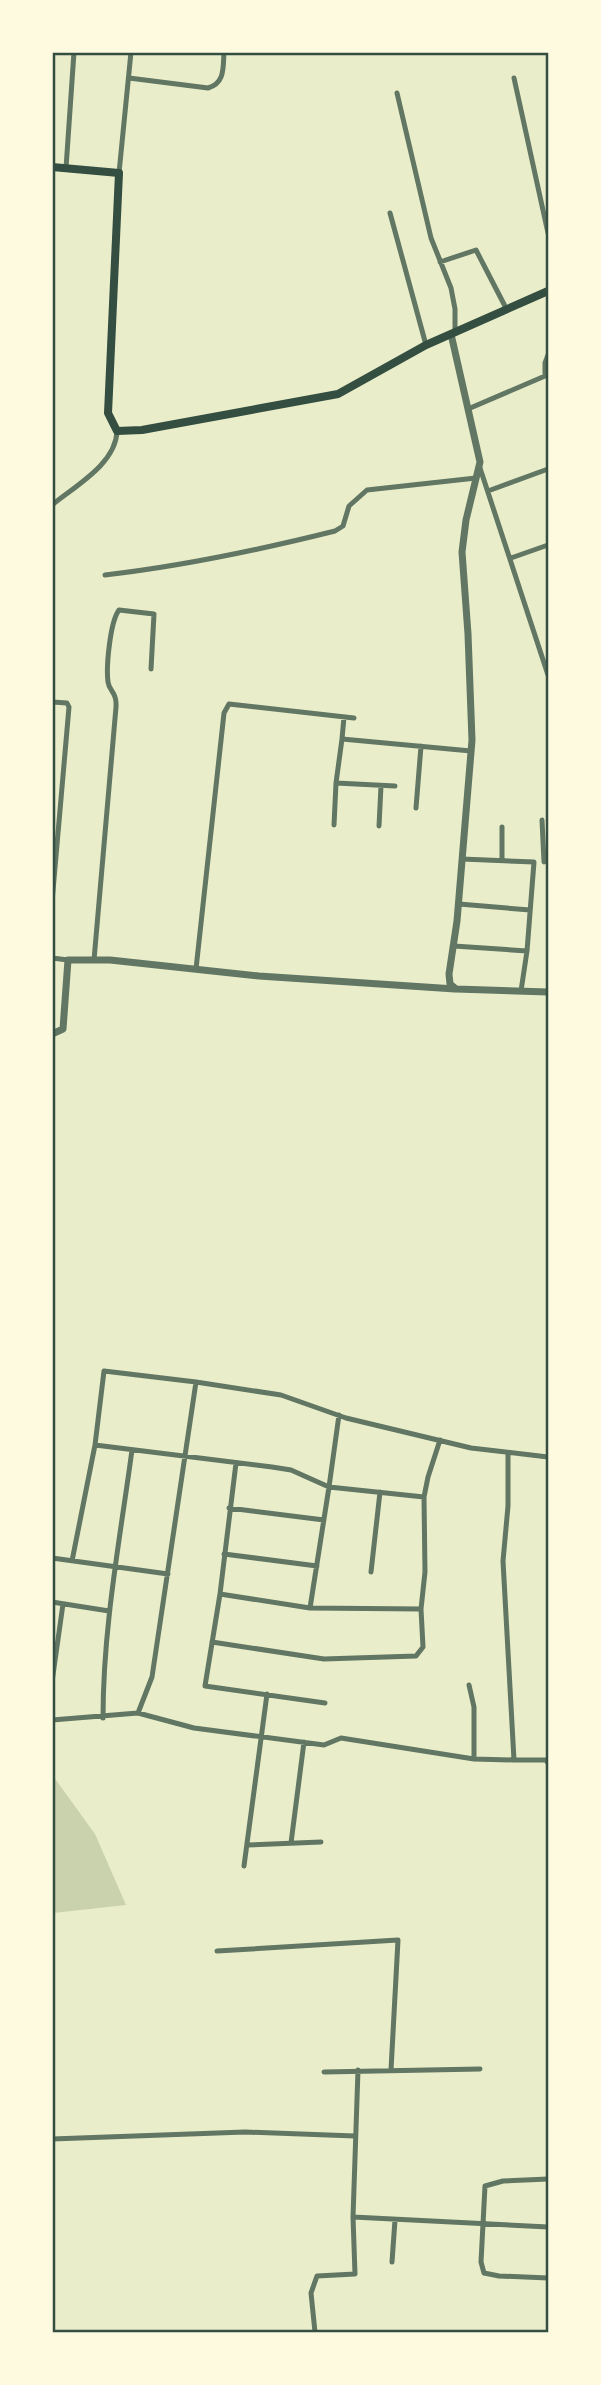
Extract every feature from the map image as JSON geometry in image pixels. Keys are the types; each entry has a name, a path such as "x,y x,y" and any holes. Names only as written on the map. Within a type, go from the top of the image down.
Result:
{"main road":[{"path":"52,167 119,173 108,413 117,431 142,430 338,394 426,345 548,291"}],"street":[{"path":"66,168 74,52"},
{"path":"119,173 131,52"},
{"path":"129,78 208,88 215,86 222,79 224,52"},
{"path":"514,78 548,233"},
{"path":"397,93 430,238 451,288 456,309 453,333 479,465 548,675"},
{"path":"390,213 426,345"},
{"path":"440,262 476,250 507,310"},
{"path":"468,409 545,376 548,355"},
{"path":"52,505 93,472 111,452 117,442 117,431"},
{"path":"456,989 450,985 449,974 459,904 471,751 468,634 462,552 479,465"},
{"path":"488,491 548,468"},
{"path":"105,576 169,568 241,554 335,531 343,526 349,506 367,490 476,478"},
{"path":"511,558 548,545"},
{"path":"94,960 116,707 116,698 107,685 112,625 119,610 154,614 151,669"},
{"path":"52,702 67,703 69,707 52,902"},
{"path":"196,969 224,713 229,705 354,718"},
{"path":"334,825 344,717"},
{"path":"342,739 471,751"},
{"path":"416,808 421,746"},
{"path":"336,783 394,786"},
{"path":"379,826 381,786"},
{"path":"462,859 546,862 542,820"},
{"path":"502,827 502,860"},
{"path":"521,991 534,862"},
{"path":"459,904 530,910"},
{"path":"454,946 527,951"},
{"path":"52,958 259,976 548,992"},
{"path":"52,1034 62,1029 68,960"},
{"path":"72,1561 95,1445 104,1371 281,1395 339,1415 440,1440 508,1453 548,1457"},
{"path":"138,1713 152,1677 196,1382"},
{"path":"310,1608 339,1415"},
{"path":"212,1642 324,1659 416,1656 422,1647 424,1497 440,1440"},
{"path":"95,1445 290,1470 329,1487 424,1497"},
{"path":"103,1718 103,1666 132,1450"},
{"path":"508,1453 508,1506 503,1561 514,1760"},
{"path":"236,1463 220,1594 205,1686 325,1703"},
{"path":"371,1572 380,1492"},
{"path":"229,1508 324,1520"},
{"path":"224,1554 317,1566"},
{"path":"52,1558 168,1574"},
{"path":"220,1594 310,1608 421,1609"},
{"path":"52,1602 109,1611"},
{"path":"52,1682 54,1646 63,1604"},
{"path":"469,1685 474,1707 474,1759"},
{"path":"244,1866 267,1694"},
{"path":"52,1720 103,1718 138,1713 194,1728 324,1745 341,1738 474,1759 546,1760 548,1763"},
{"path":"291,1843 304,1742"},
{"path":"247,1845 321,1842"},
{"path":"217,1951 398,1940 391,2070"},
{"path":"324,2072 480,2069"},
{"path":"316,2333 311,2293 317,2276 355,2274 358,2070"},
{"path":"52,2139 245,2133 355,2136"},
{"path":"548,2179 503,2181 485,2186 481,2262 484,2273 548,2278"},
{"path":"354,2217 548,2227"},
{"path":"392,2262 395,2220"}],"green space":[{"path":"53,1776 95,1834 126,1905 53,1913"}]}
